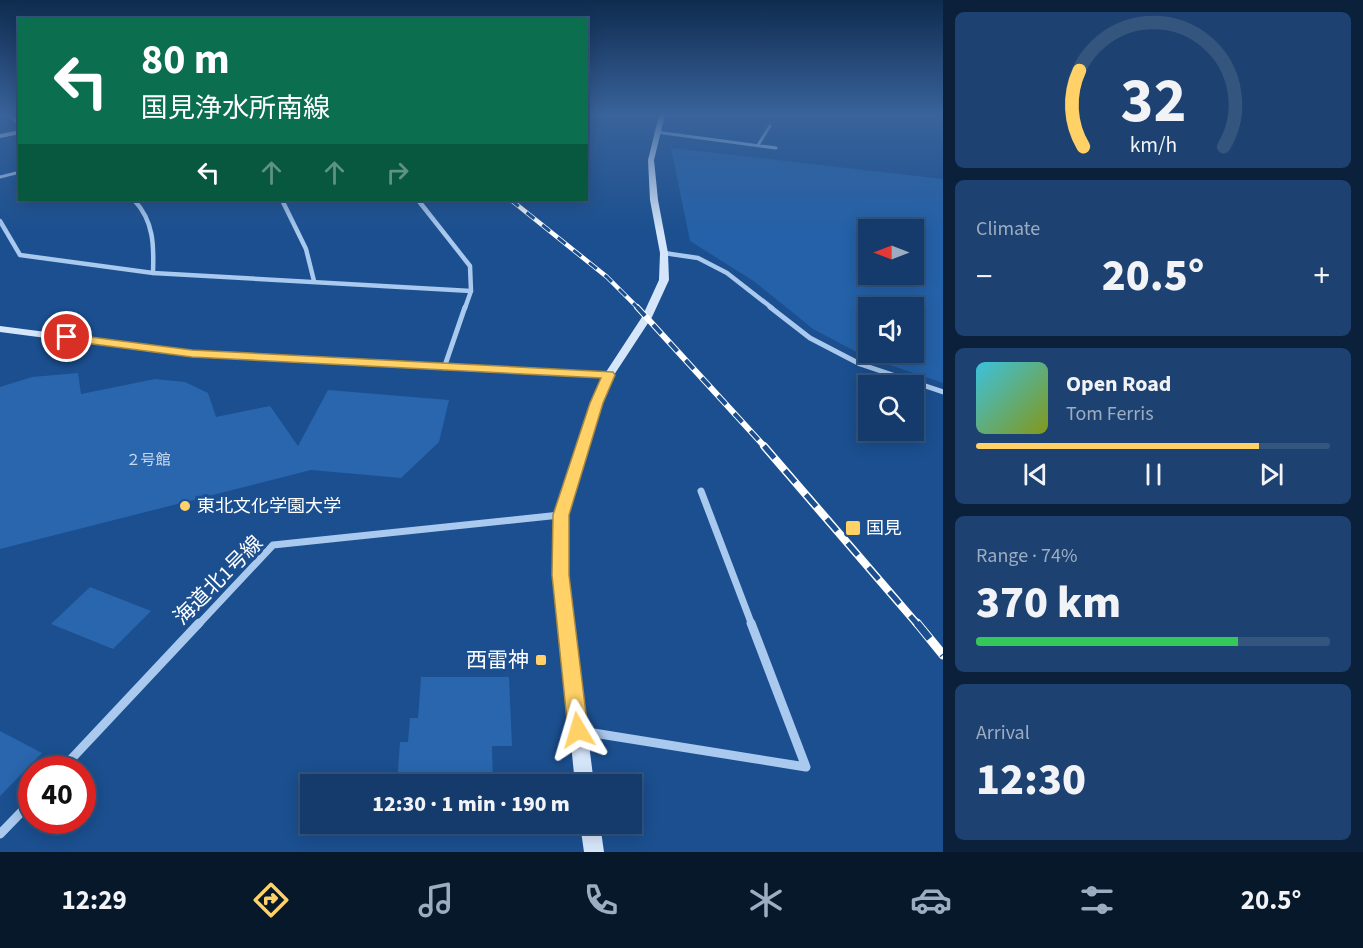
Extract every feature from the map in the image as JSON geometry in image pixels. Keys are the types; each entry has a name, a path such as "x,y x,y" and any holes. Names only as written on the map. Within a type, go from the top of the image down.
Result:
{"street":[{"path":"584,774 561,575 561,515 596,403 609,375 647,317 664,280 664,253 654,201 652,155"},
{"path":"0,177 18,172"},
{"path":"135,201 142,206 154,238 153,273"},
{"path":"282,201 306,249 314,281"},
{"path":"419,201 470,266 471,291 444,368"},
{"path":"0,221 20,255 153,273 471,291"},
{"path":"664,253 698,258 728,273 810,338 860,364 943,392"},
{"path":"0,329 192,354 609,375"},
{"path":"578,730 806,767 701,491"},
{"name":"海道北1号線","path":"74,756 273,545 561,515"},
{"path":"0,834 18,815"},
{"path":"591,834 594,852"}],"shaded area":[{"path":"672,155 730,155 943,179 943,383 884,363 924,363 924,297 858,297 858,353 813,329 755,282 690,241"}],"building":[{"path":"78,373 81,394 155,379 185,382 208,393 216,417 270,406 298,446 328,390 449,400 439,442 401,478 311,470 0,549 0,387 32,377"},
{"path":"90,587 151,611 113,649 51,624"},
{"path":"421,677 509,677 512,746 492,746 493,774 398,774 400,742 408,742 410,718 418,718"},
{"path":"0,731 42,753 39,756 18,756 18,778 0,796"}],"railway":[{"path":"512,201 607,277 637,307"},
{"path":"637,307 765,447"},
{"path":"764,446 918,625"},
{"path":"917,623 943,655"}],"place":[{"name":"東北文化学園大学","path":"185,506"},
{"name":"国見","path":"853,528"},
{"name":"西雷神","path":"541,660"}],"route":[{"path":"67,337 192,354 609,375 596,403 561,515 561,575 578,730"}]}
